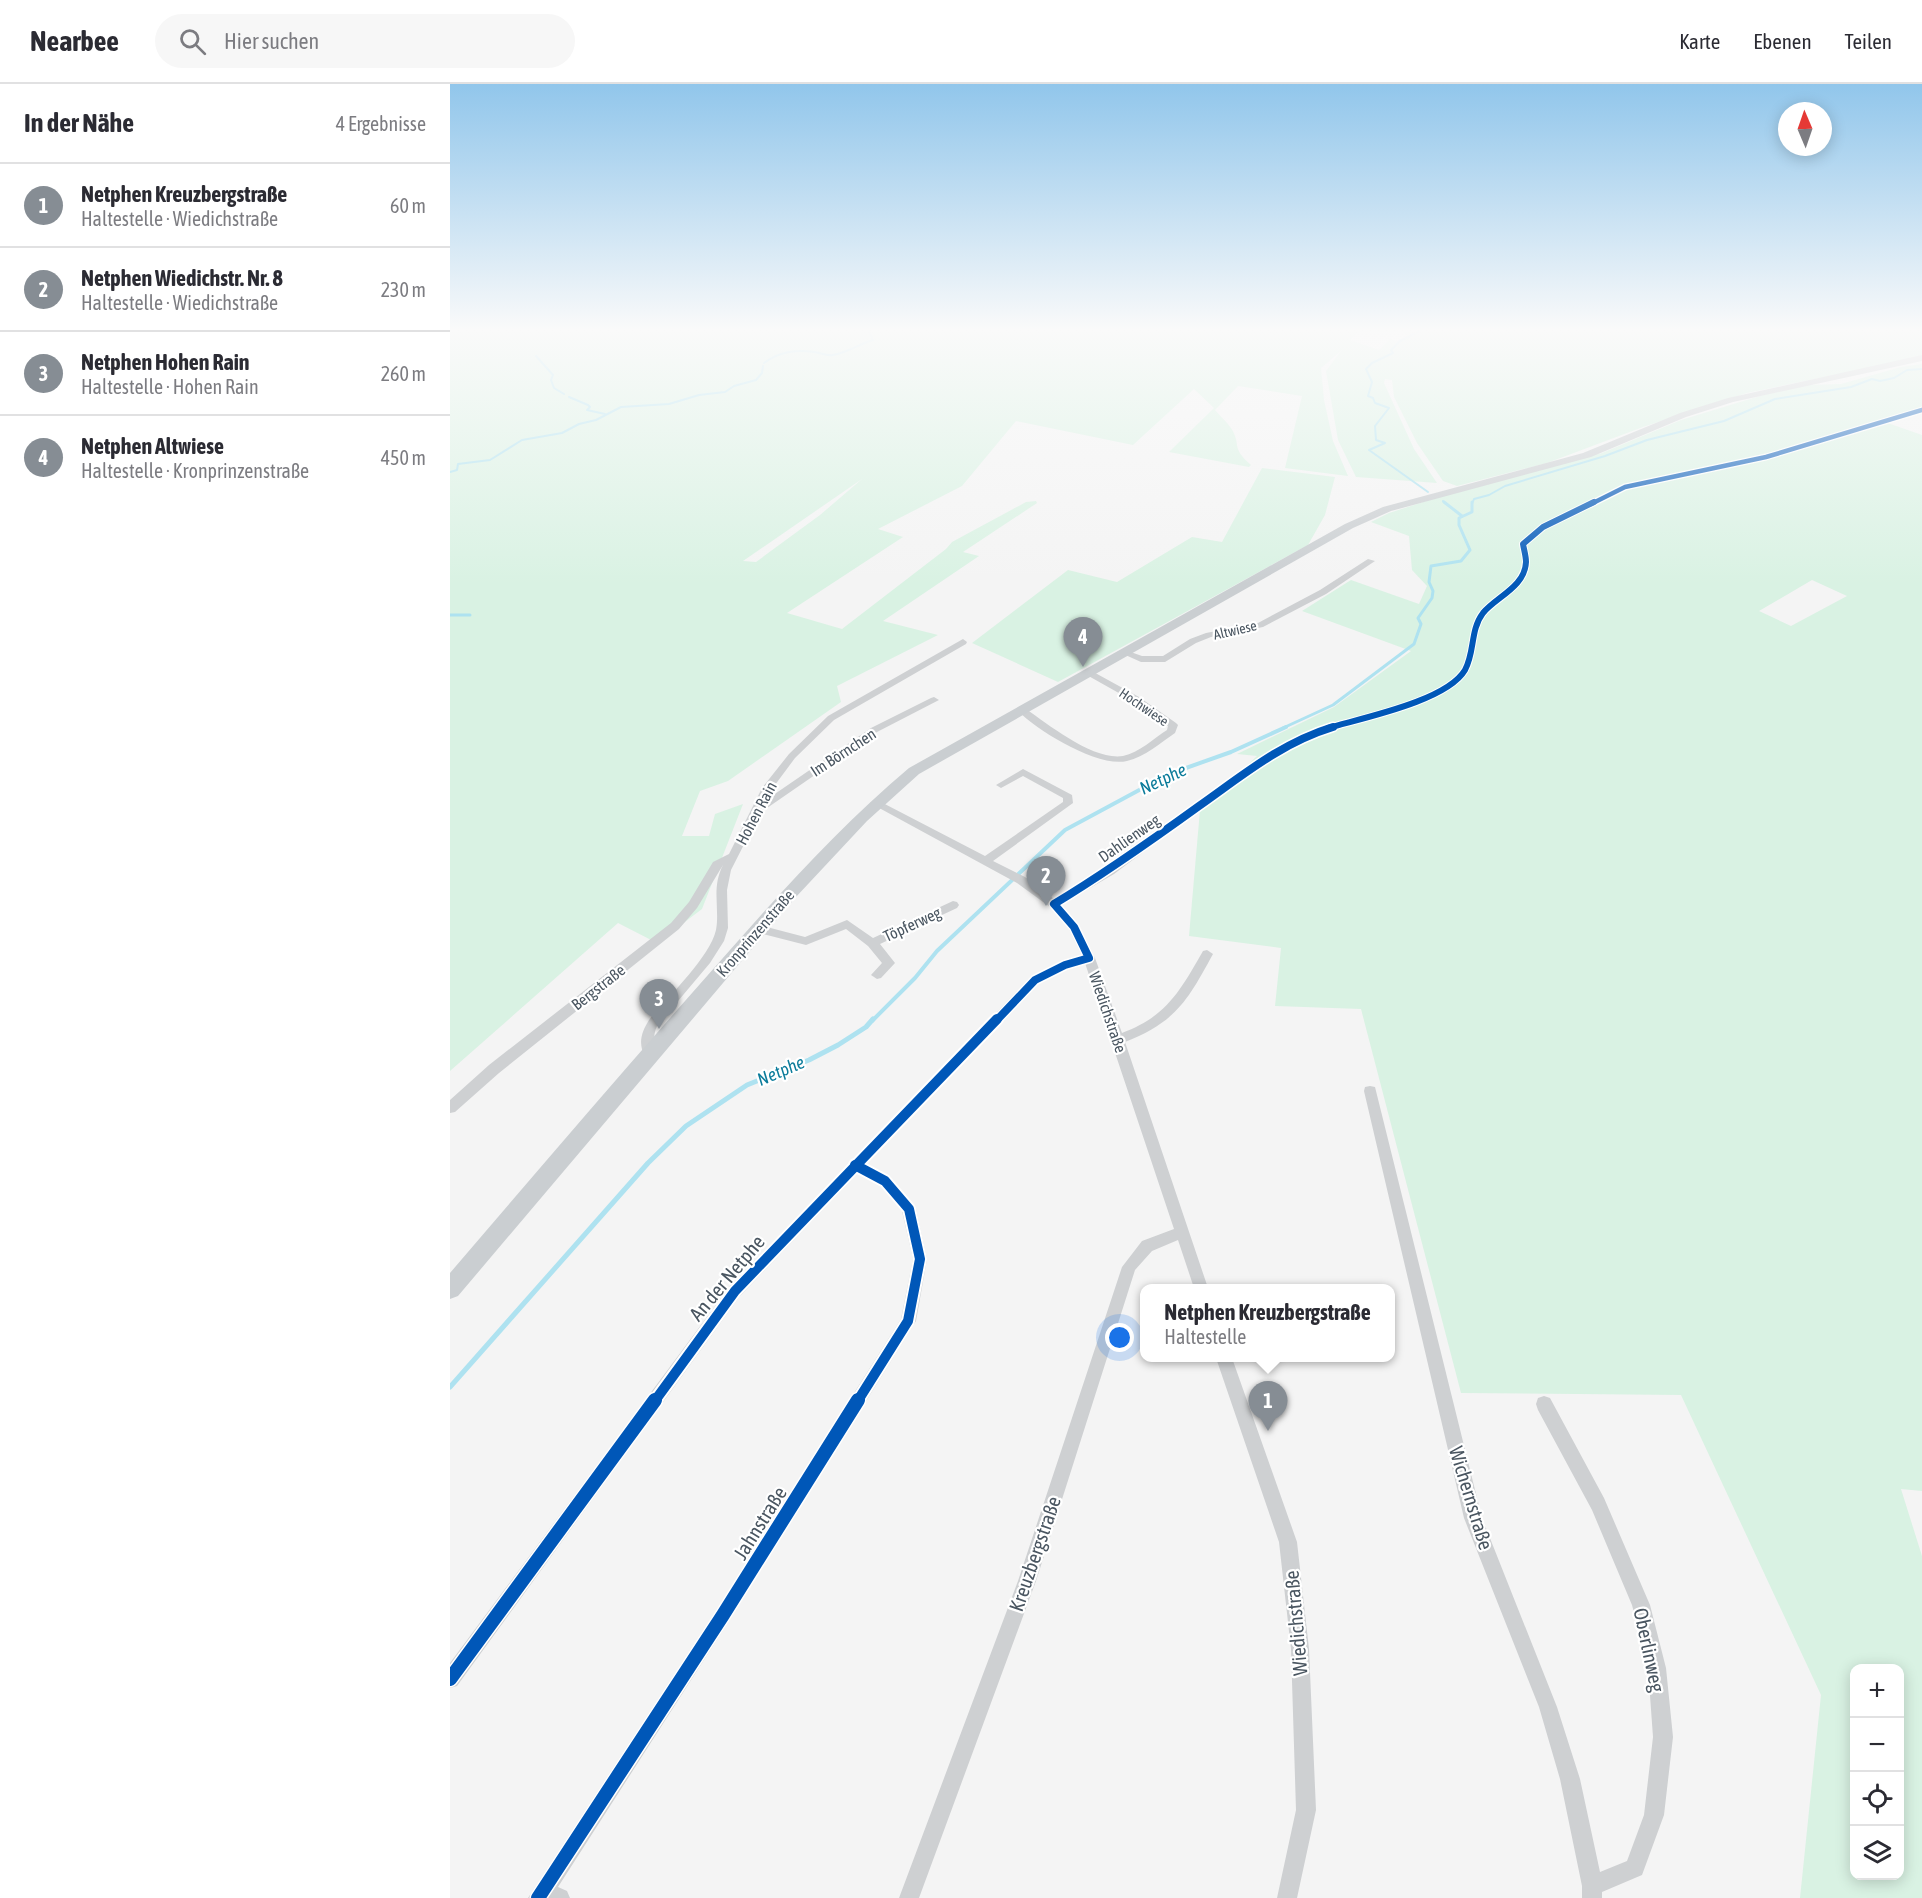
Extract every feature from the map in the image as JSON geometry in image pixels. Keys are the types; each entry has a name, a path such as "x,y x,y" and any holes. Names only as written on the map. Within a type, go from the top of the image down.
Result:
{"main road":[{"name":"Kronprinzenstraße","path":"450,1289 649,1054 820,860 875,802 914,771 1349,526 1387,508 1587,455 1684,416"}],"street":[{"name":"Altwiese","path":"1125,653 1141,659 1165,659 1193,641 1260,625 1323,592 1371,561"},
{"name":"Hohen Rain","path":"649,1054 646,1042 647,1033 653,1023 706,960 718,941 722,928 721,890 733,856 774,779 825,723 963,642"},
{"name":"Hochwiese","path":"1023,711 1094,754 1109,760 1126,759 1172,731 1173,725 1164,718 1088,672"},
{"name":"Im Börnchen","path":"756,812 874,730 934,700"},
{"path":"987,861 1068,803 1068,797 1023,772 1001,785"},
{"name":"Dahlienweg","path":"1054,904 1110,871 1218,792"},
{"name":"Wiedichstraße","path":"875,802 1021,880 1054,904 1074,927 1089,958 1118,1040 1200,1284"},
{"name":"Bergstraße","path":"450,1108 494,1070 675,926 693,905 717,864 733,856"},
{"name":"Töpferweg","path":"872,943 953,904"},
{"name":"Töpferweg","path":"759,929 806,941 847,924 872,943 889,963 877,975"},
{"path":"1118,1040 1143,1032 1163,1020 1176,1007 1207,954"},
{"name":"An der Netphe","path":"450,1679 735,1291 1035,980 1065,965 1089,958"},
{"name":"Wichernstraße","path":"1370,1091 1473,1518 1548,1707 1570,1779 1592,1892"},
{"name":"Jahnstraße","path":"547,1896 908,1321 920,1258 909,1209 885,1181 855,1165"},
{"name":"Kreuzbergstraße","path":"909,1898 1027,1581 1129,1267 1147,1246 1182,1232"},
{"name":"Wiedichstraße","path":"1225,1362 1288,1542 1298,1625 1306,1810 1287,1898"},
{"name":"Oberlinweg","path":"1544,1404 1598,1504 1641,1605 1657,1668 1663,1737 1654,1815 1635,1868 1592,1892"}],"green space":[{"path":"450,416 1165,416 1133,445 1016,421 962,486 878,529 903,537 787,613 842,629 952,542 1026,502 1036,501 1037,503 963,552 979,556 883,621 938,635 837,686 841,702 728,781 700,791 682,836 709,836 715,814 743,804 702,909 657,943 618,923 450,1071","holes":["862,479 820,515 756,562 743,561"]},
{"path":"1206,416 1220,416 1231,428 1238,450 1251,465 1249,467 1169,452"},
{"path":"1297,416 1327,416 1333,441 1348,476 1285,468"},
{"path":"1334,416 1399,416 1414,449 1437,483 1356,477 1338,440"},
{"path":"1403,416 1678,416 1547,463 1457,486 1443,481 1417,443"},
{"path":"1695,416 1900,416 1882,421 1922,435 1922,1491 1901,1489 1922,1556 1922,1898 1800,1898 1821,1695 1681,1395 1461,1393 1361,1009 1275,1006 1281,948 1189,936 1200,810 1257,756 1237,754 1334,707 1411,651 1302,611 1351,580 1419,604 1427,586 1412,570 1409,536 1371,522 1389,513 1439,497 1602,453","holes":["1812,580 1847,596 1791,626 1759,611"]},
{"path":"1262,468 1335,477 1325,515 1308,545 1058,682 972,643 1068,570 1117,582 1192,537 1222,542"}],"waterway":[{"path":"450,472 457,470 458,464 490,460 522,440 562,433 579,424 604,416"},
{"path":"1383,416 1375,426 1376,440 1385,443 1369,450 1428,492"},
{"name":"Netphe","path":"1472,504 1474,499 1489,495 1505,486 1605,456 1647,440 1724,421 1736,416"},
{"path":"1444,502 1462,516"},
{"name":"Netphe","path":"1283,728 1333,705 1414,644 1421,624 1418,618 1432,598 1433,591 1429,582 1431,566 1461,561 1470,550 1459,525 1459,518 1472,512 1472,504"},
{"path":"450,615 470,615"},
{"name":"Netphe","path":"872,1021 915,978 937,951 1065,830 1169,774 1231,752 1286,727"},
{"name":"Netphe","path":"450,1387 648,1163 686,1126 747,1085 809,1060 838,1045 866,1027 873,1019"}],"cycle path":[{"path":"450,1679 735,1291 1035,980 1065,965 1089,958 1074,927 1054,904 1131,855 1258,762 1286,745 1316,732 1412,703 1448,687 1460,677 1468,664 1478,621 1489,607 1511,590 1522,576 1525,564 1523,544 1543,527 1625,487 1766,457 1903,416"},
{"path":"538,1898 723,1615 908,1321 920,1259 909,1209 885,1181 855,1165"}],"place":[{"name":"Netphen Altwiese","path":"1083,667"},
{"name":"Netphen Wiedichstr. Nr. 8","path":"1046,906"},
{"name":"Netphen Hohen Rain","path":"659,1029"},
{"name":"Netphen Kreuzbergstraße","path":"1268,1431"}]}
